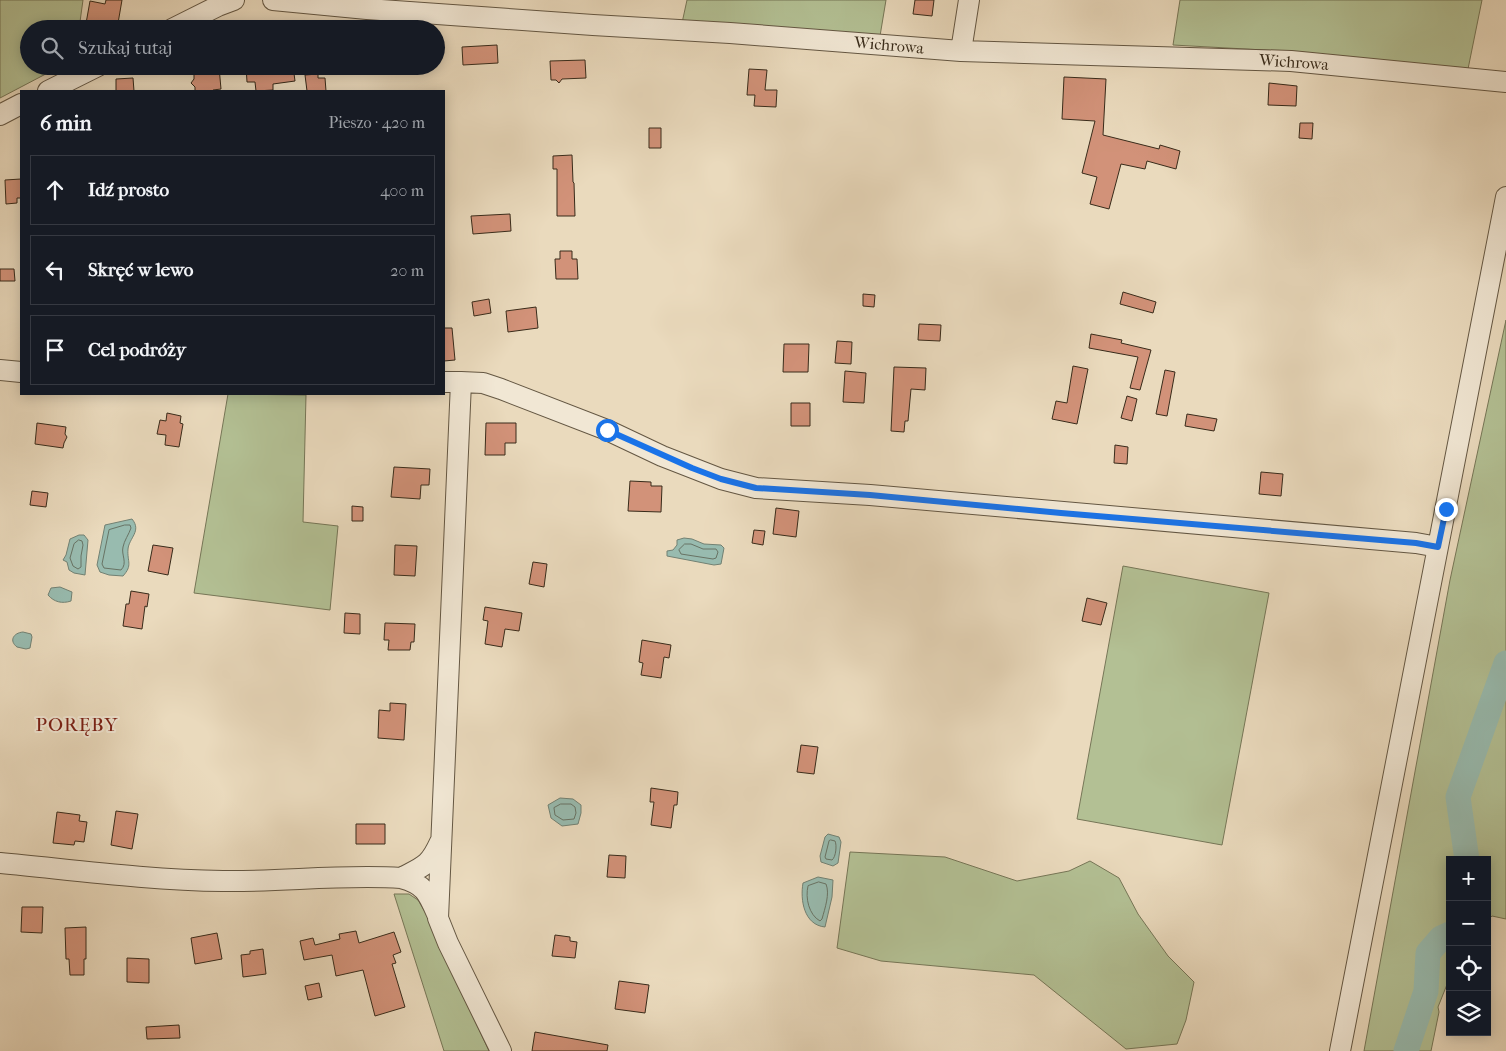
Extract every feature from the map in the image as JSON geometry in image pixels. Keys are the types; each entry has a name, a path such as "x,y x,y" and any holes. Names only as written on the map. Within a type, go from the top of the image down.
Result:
{"street":[{"path":"190,20 234,0"},
{"name":"Wichrowa","path":"273,0 367,9 730,33 960,51 1291,61 1506,82"},
{"path":"960,51 968,0"},
{"path":"50,90 80,75"},
{"path":"0,115 20,105"},
{"path":"1340,1051 1506,197"},
{"path":"0,370 20,372"},
{"path":"438,918 452,382 483,384 519,395 607,430 692,468 721,479 756,488 870,495 1398,541 1438,547"},
{"path":"401,878 424,866 432,859 441,841"},
{"path":"0,863 156,878 223,881 308,878 401,878 413,881 428,893 448,943 501,1051"}],"green space":[{"path":"0,0 83,0 80,20 20,20 20,75 44,75 0,98"},
{"path":"687,0 886,0 880,36 682,23"},
{"path":"1180,0 1482,0 1468,69 1300,52 1173,45"},
{"path":"1506,320 1506,919 1491,917 1491,856 1446,856 1446,987 1438,1007 1439,1012 1431,1051 1364,1051 1450,580"},
{"path":"228,395 306,395 303,522 338,526 330,610 194,593"},
{"path":"1123,566 1269,593 1222,845 1077,819"},
{"path":"850,852 945,857 1017,881 1069,871 1090,861 1119,878 1138,914 1168,956 1194,982 1186,1020 1177,1044 1126,1049 1034,975 881,961 837,948"},
{"path":"394,894 409,894 418,900 431,922 489,1051 444,1051"}],"water":[{"path":"132,519 136,527 128,549 128,569 123,576 100,572 97,565 105,525"},
{"path":"84,535 88,540 85,575 69,570 67,562 63,560 70,539"},
{"path":"684,538 704,544 721,545 724,548 721,564 714,565 667,556 667,551 673,550 677,545 677,540"},
{"path":"60,587 72,592 71,601 58,602 48,595 51,588"},
{"path":"23,632 31,634 30,648 17,647 13,642 15,636"},
{"path":"560,798 573,799 581,805 578,824 562,826 551,818 548,805"},
{"path":"828,834 839,837 841,842 838,863 833,866 821,862 820,856 825,837"},
{"path":"818,877 833,880 832,897 825,927 812,922 808,917 802,897 803,883"}],"building":[{"path":"106,0 122,0 119,20 87,20 90,1 105,4"},
{"path":"915,0 934,0 932,16 913,14"},
{"path":"497,45 498,63 463,65 462,47"},
{"path":"585,60 586,78 562,79 559,83 556,80 551,80 550,61"},
{"path":"749,69 767,70 765,90 777,90 776,107 754,106 755,95 747,95"},
{"path":"194,75 220,75 221,89 195,90 191,83"},
{"path":"247,75 294,75 295,81 273,84 273,90 256,90 255,82 247,82"},
{"path":"305,75 318,75 318,78 325,78 326,90 307,90"},
{"path":"1064,77 1106,79 1103,135 1159,149 1160,145 1180,151 1176,169 1147,161 1145,169 1121,164 1109,209 1090,204 1097,177 1082,173 1095,121 1062,119"},
{"path":"133,78 134,90 116,90 116,79"},
{"path":"1269,83 1297,86 1296,106 1268,105"},
{"path":"1300,123 1313,123 1312,139 1299,138"},
{"path":"649,128 661,128 661,148 649,148"},
{"path":"572,155 575,216 557,216 557,169 553,169 553,156"},
{"path":"20,179 20,198 17,198 17,203 6,204 5,180"},
{"path":"510,214 511,231 473,234 471,216"},
{"path":"560,251 572,251 572,259 577,259 578,279 556,279 555,259 560,259"},
{"path":"0,269 14,269 15,281 0,281"},
{"path":"1123,292 1156,302 1153,313 1120,304"},
{"path":"863,294 875,295 874,307 863,306"},
{"path":"489,299 491,313 474,316 472,302"},
{"path":"536,307 538,328 508,332 506,311"},
{"path":"919,324 941,325 940,341 918,340"},
{"path":"445,328 452,328 455,360 445,361"},
{"path":"1091,334 1122,340 1121,343 1151,350 1140,390 1130,388 1138,357 1089,348"},
{"path":"837,341 852,342 851,364 835,363"},
{"path":"784,344 809,344 808,372 783,372"},
{"path":"1073,366 1088,369 1077,424 1052,419 1056,401 1067,403"},
{"path":"894,367 926,368 925,390 911,389 908,421 905,421 904,432 891,431"},
{"path":"1165,370 1175,372 1167,416 1156,414"},
{"path":"845,371 866,373 864,403 843,402"},
{"path":"1127,396 1137,399 1132,421 1121,418"},
{"path":"791,403 810,403 810,426 791,426"},
{"path":"167,413 181,416 180,423 183,424 179,447 165,445 166,435 157,434 160,420 166,421"},
{"path":"1187,414 1217,419 1214,431 1185,426"},
{"path":"37,423 66,427 65,434 67,437 63,448 35,444"},
{"path":"486,423 516,423 516,443 505,443 505,455 485,455"},
{"path":"1115,445 1128,447 1127,464 1114,463"},
{"path":"394,467 430,469 429,485 421,485 420,499 391,497"},
{"path":"1261,472 1283,474 1281,496 1259,494"},
{"path":"630,481 651,482 651,486 662,486 661,512 628,511"},
{"path":"32,491 48,493 46,507 30,505"},
{"path":"352,506 363,507 363,521 352,521"},
{"path":"776,508 799,511 796,537 773,534"},
{"path":"754,530 765,531 763,545 752,543"},
{"path":"153,545 173,548 168,575 148,571"},
{"path":"395,545 417,546 415,576 394,575"},
{"path":"533,562 547,564 544,587 529,584"},
{"path":"131,591 149,594 147,607 145,606 142,629 123,626 126,604 129,604"},
{"path":"1087,598 1107,603 1101,625 1082,621"},
{"path":"485,607 522,613 519,631 505,629 502,647 485,644 488,621 483,620"},
{"path":"345,613 360,614 360,634 344,633"},
{"path":"385,623 415,624 414,642 411,642 410,650 388,650 389,640 384,640"},
{"path":"642,640 671,645 669,658 664,657 661,678 641,675 643,663 639,662"},
{"path":"390,703 406,704 404,740 378,738 379,710 390,711"},
{"path":"801,745 818,747 814,774 797,772"},
{"path":"651,788 678,792 671,828 651,825 654,802 650,802"},
{"path":"116,811 138,814 132,849 111,845"},
{"path":"57,812 80,815 79,821 87,822 84,842 75,841 74,845 53,843"},
{"path":"356,824 385,824 385,844 356,844"},
{"path":"609,855 626,856 625,878 607,877"},
{"path":"22,907 43,907 42,933 21,932"},
{"path":"86,927 84,975 70,975 69,959 66,959 65,928"},
{"path":"356,931 359,943 394,932 401,952 393,955 396,963 392,964 405,1007 375,1016 363,970 336,976 332,955 304,960 300,941 313,938 315,945 340,939 339,934"},
{"path":"217,933 222,959 195,964 191,938"},
{"path":"555,935 570,937 570,941 577,942 575,958 552,956"},
{"path":"263,949 266,974 243,977 241,955"},
{"path":"127,958 149,959 149,983 127,982"},
{"path":"619,981 649,985 645,1013 615,1009"},
{"path":"319,983 322,997 308,1000 305,986"},
{"path":"179,1025 180,1038 147,1039 146,1027"},
{"path":"535,1032 608,1045 607,1051 532,1051"}],"waterway":[{"path":"1466,856 1458,797 1506,663"},
{"path":"1406,1051 1426,991 1428,953 1441,938 1446,936"}],"district":[{"name":"PORĘBY","path":"77,725"}],"route":[{"path":"607,430 692,468 721,479 756,488 956,502 1061,513 1416,543 1438,547 1446,509"}]}
